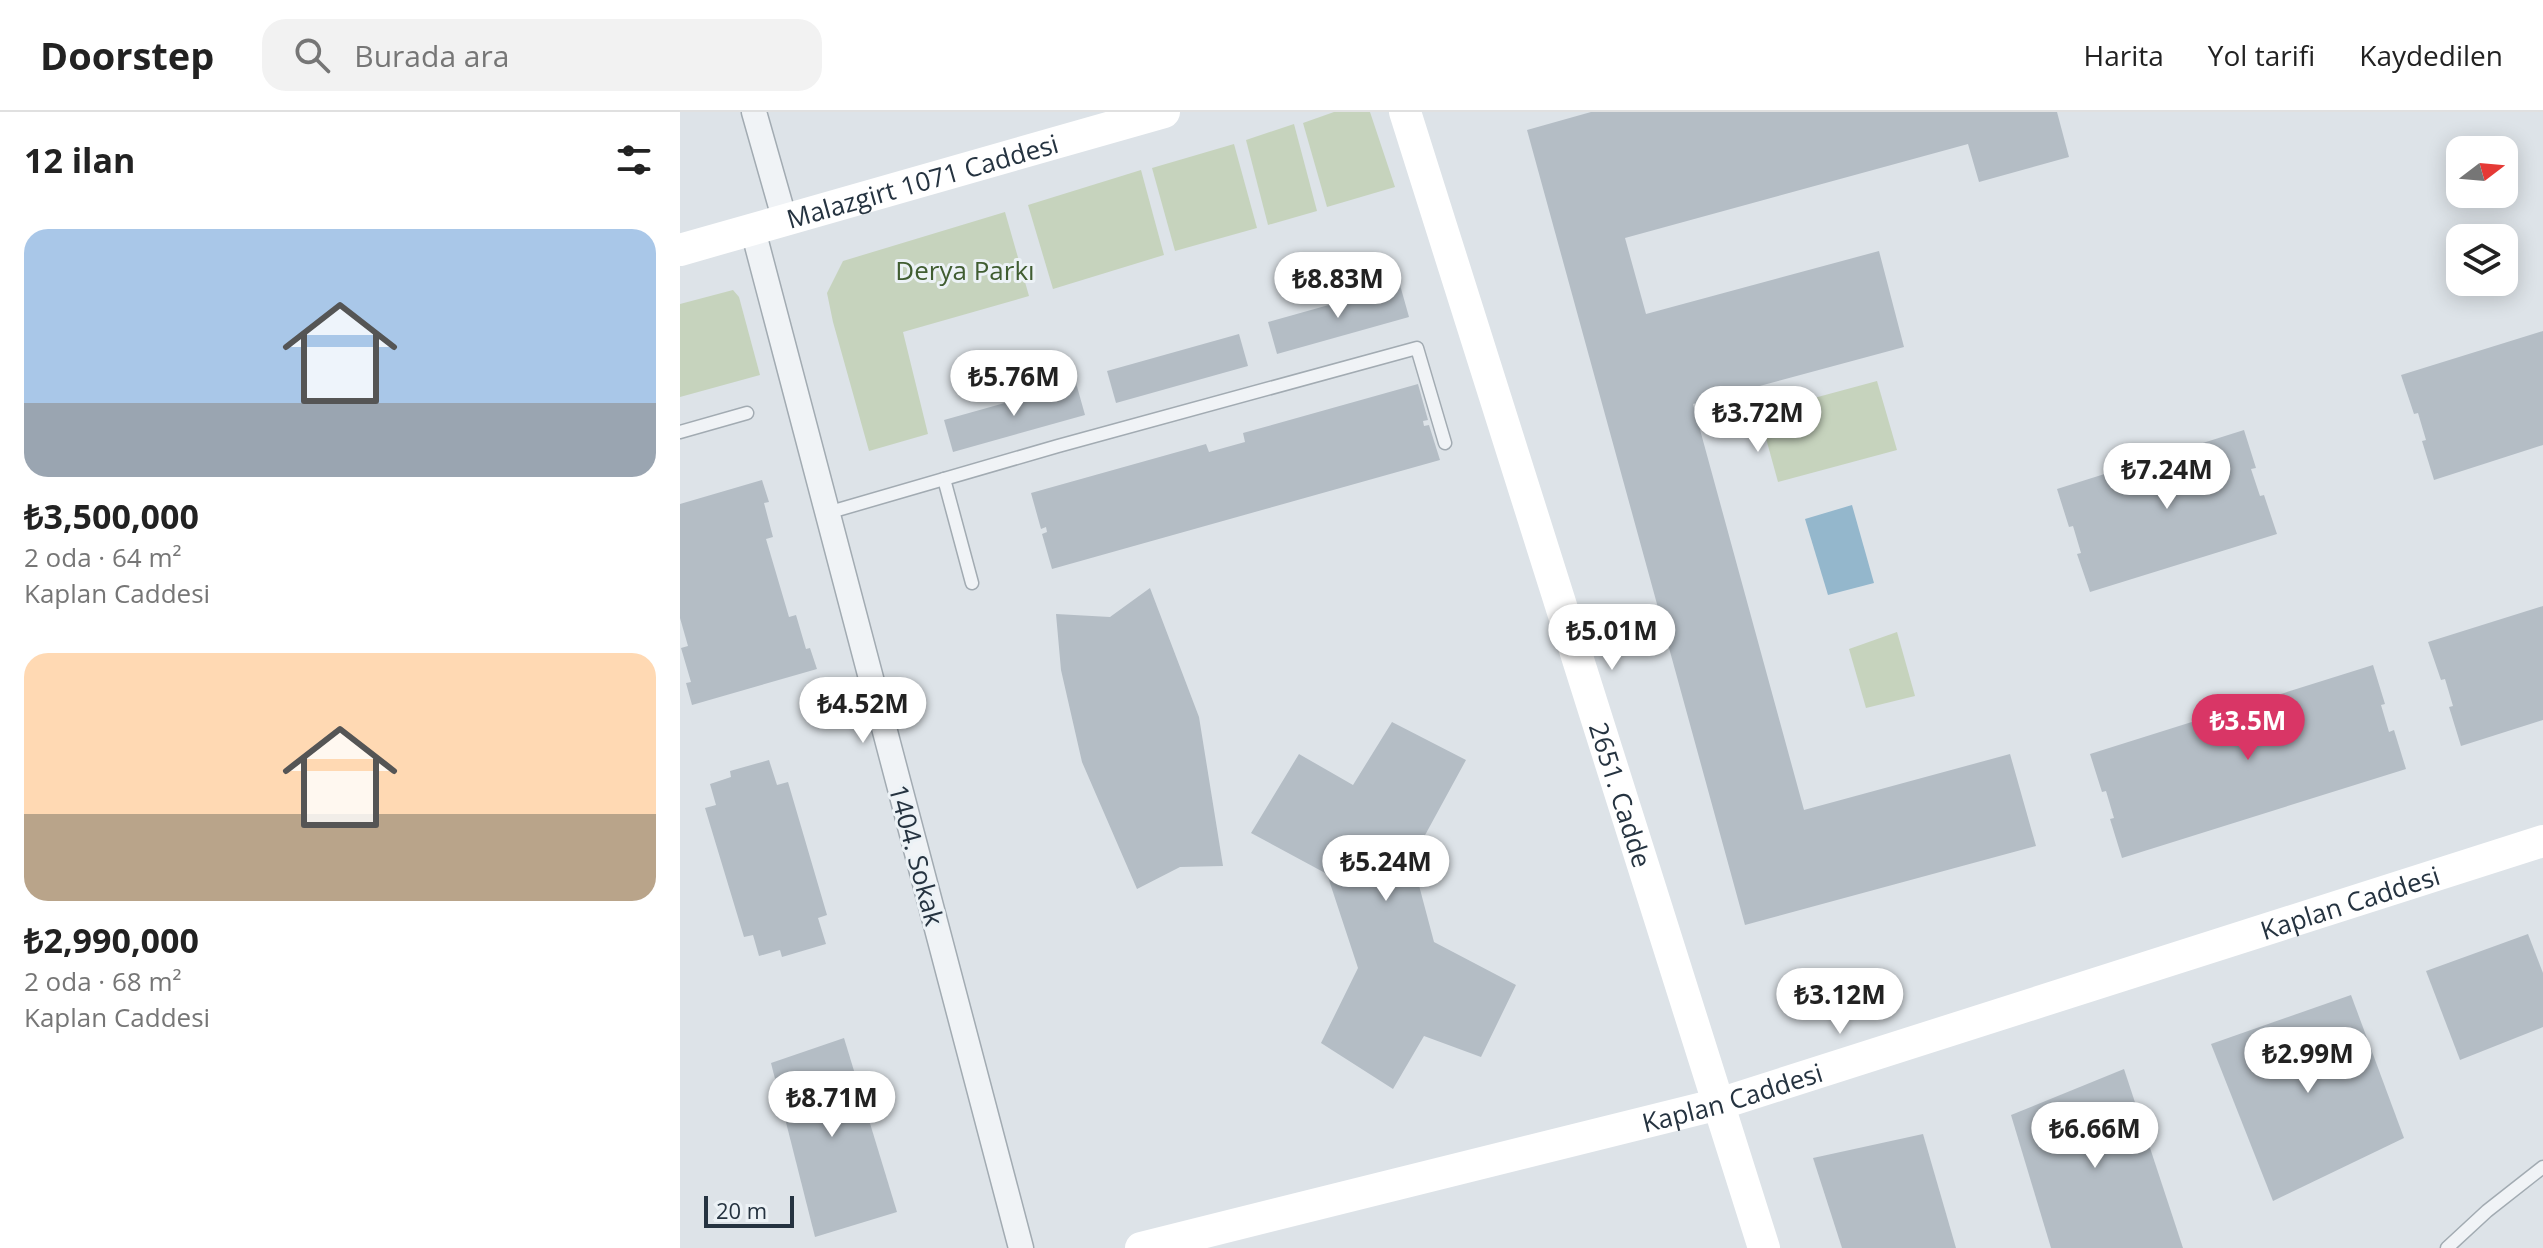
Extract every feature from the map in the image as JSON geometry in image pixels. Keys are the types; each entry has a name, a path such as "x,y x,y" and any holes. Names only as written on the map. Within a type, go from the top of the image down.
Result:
{"street":[{"path":"754,112 785,221"},
{"name":"Malazgirt 1071 Caddesi","path":"680,250 1164,112"},
{"name":"2651. Cadde","path":"1405,112 1764,1248"},
{"name":"1404. Sokak","path":"753,230 1021,1248"},
{"name":"Kaplan Caddesi","path":"1141,1248 1719,1104 2543,841"}],"lane":[{"path":"827,513 1417,348 1445,443"},
{"path":"680,432 747,413"},
{"path":"944,479 972,583"},
{"path":"2447,1248 2487,1211 2543,1167"}],"green space":[{"path":"1334,112 1370,112 1395,187 1327,207 1303,123"},
{"path":"1294,124 1317,211 1268,225 1246,140"},
{"path":"1234,144 1257,228 1175,251 1152,168"},
{"name":"Derya Parkı","path":"1141,170 1164,255 1053,289 1028,205"},
{"name":"Derya Parkı","path":"1005,212 1029,296 903,332 928,434 869,451 827,293 843,261"},
{"path":"733,290 739,297 760,375 680,397 680,304"},
{"path":"1877,381 1897,450 1778,482 1759,413"},
{"path":"1897,632 1915,696 1866,708 1849,649"}],"water":[{"path":"1852,505 1874,583 1828,595 1805,519"}],"building":[{"path":"1591,112 2057,112 2069,157 1979,182 1968,144 1625,238 1646,314 1879,251 1904,347 1693,404 1804,810 2010,754 2036,846 1745,925 1527,130"},
{"path":"1400,285 1409,317 1277,354 1268,322"},
{"path":"2543,331 2543,445 2434,480 2422,441 2426,440 2418,413 2414,414 2401,375"},
{"path":"1239,334 1248,366 1116,403 1107,371"},
{"path":"1076,383 1085,415 953,452 944,420"},
{"path":"1418,384 1428,420 1423,421 1424,426 1429,425 1440,460 1052,569 1042,534 1047,532 1046,527 1041,529 1031,493 1206,444 1209,452 1245,442 1243,433"},
{"path":"2244,430 2256,468 2251,469 2260,496 2264,495 2277,534 2090,592 2077,554 2081,553 2073,526 2069,527 2057,489"},
{"path":"762,480 769,502 764,503 773,537 766,539 789,617 796,615 806,649 810,648 817,669 692,705 686,683 691,682 681,648 688,646 680,618 680,504"},
{"path":"1150,588 1199,717 1223,866 1180,867 1137,889 1082,762 1061,670 1056,614 1110,617"},
{"path":"2543,606 2543,720 2461,746 2449,707 2453,706 2445,679 2441,680 2428,642"},
{"path":"2373,665 2385,704 2381,705 2389,732 2394,730 2406,769 2122,858 2110,819 2114,818 2106,791 2102,792 2090,754"},
{"path":"1392,722 1466,760 1412,859 1434,942 1516,985 1481,1057 1424,1036 1393,1089 1321,1043 1358,968 1327,874 1251,833 1299,754 1353,785"},
{"path":"769,760 777,785 788,782 827,915 818,918 826,944 782,957 780,950 759,956 753,935 744,937 705,808 716,805 710,784 731,777 730,771"},
{"path":"2528,934 2543,973 2543,1027 2460,1060 2426,971"},
{"path":"2351,995 2404,1138 2273,1201 2211,1044"},
{"path":"844,1038 897,1212 815,1237 771,1063"},
{"path":"2124,1069 2183,1248 2051,1248 2011,1115"},
{"path":"1923,1134 1956,1248 1842,1248 1813,1158"}]}
